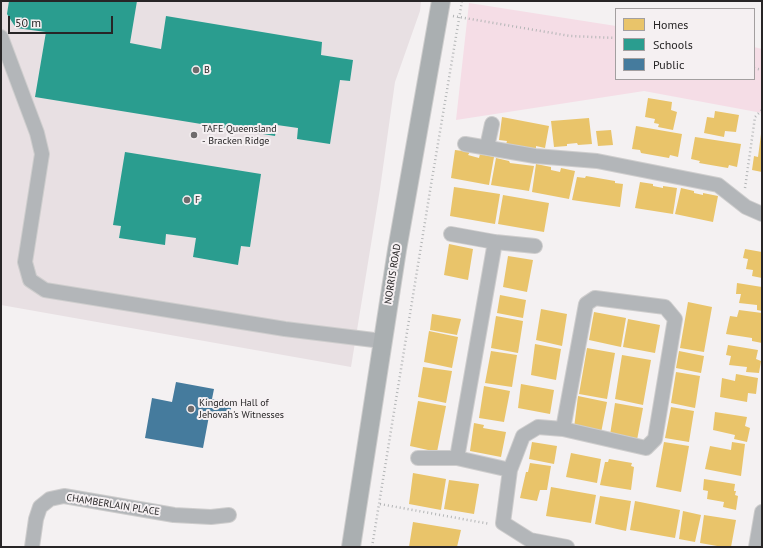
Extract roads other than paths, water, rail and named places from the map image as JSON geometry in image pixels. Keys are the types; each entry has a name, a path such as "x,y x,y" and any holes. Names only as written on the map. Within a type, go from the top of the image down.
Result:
{"main road":[{"name":"NORRIS ROAD","path":"351,547 398,242 440,6"}],"street":[{"path":"1,37 37,133 42,154 25,262 30,280 44,290 285,329 382,341"},
{"path":"487,148 492,124"},
{"path":"465,144 535,156 597,161 718,185 746,207 761,213"},
{"path":"451,234 494,242 534,246"},
{"path":"457,458 494,242"},
{"path":"563,429 586,304 595,298 665,307 675,320 655,439 646,448 563,429 538,427 523,436 510,470 503,523 530,540 567,547"},
{"path":"418,458 457,458 510,470"},
{"name":"CHAMBERLAIN PLACE","path":"32,547 36,519 40,507 50,499 64,496 174,515 212,517 229,515"},
{"path":"756,547 762,512"}],"place":[{"name":"B","path":"196,70"},
{"name":"TAFE Queensland - Bracken Ridge","path":"194,135"},
{"name":"F","path":"187,200"},
{"name":"Kingdom Hall of Jehovah's Witnesses","path":"191,409"}]}
